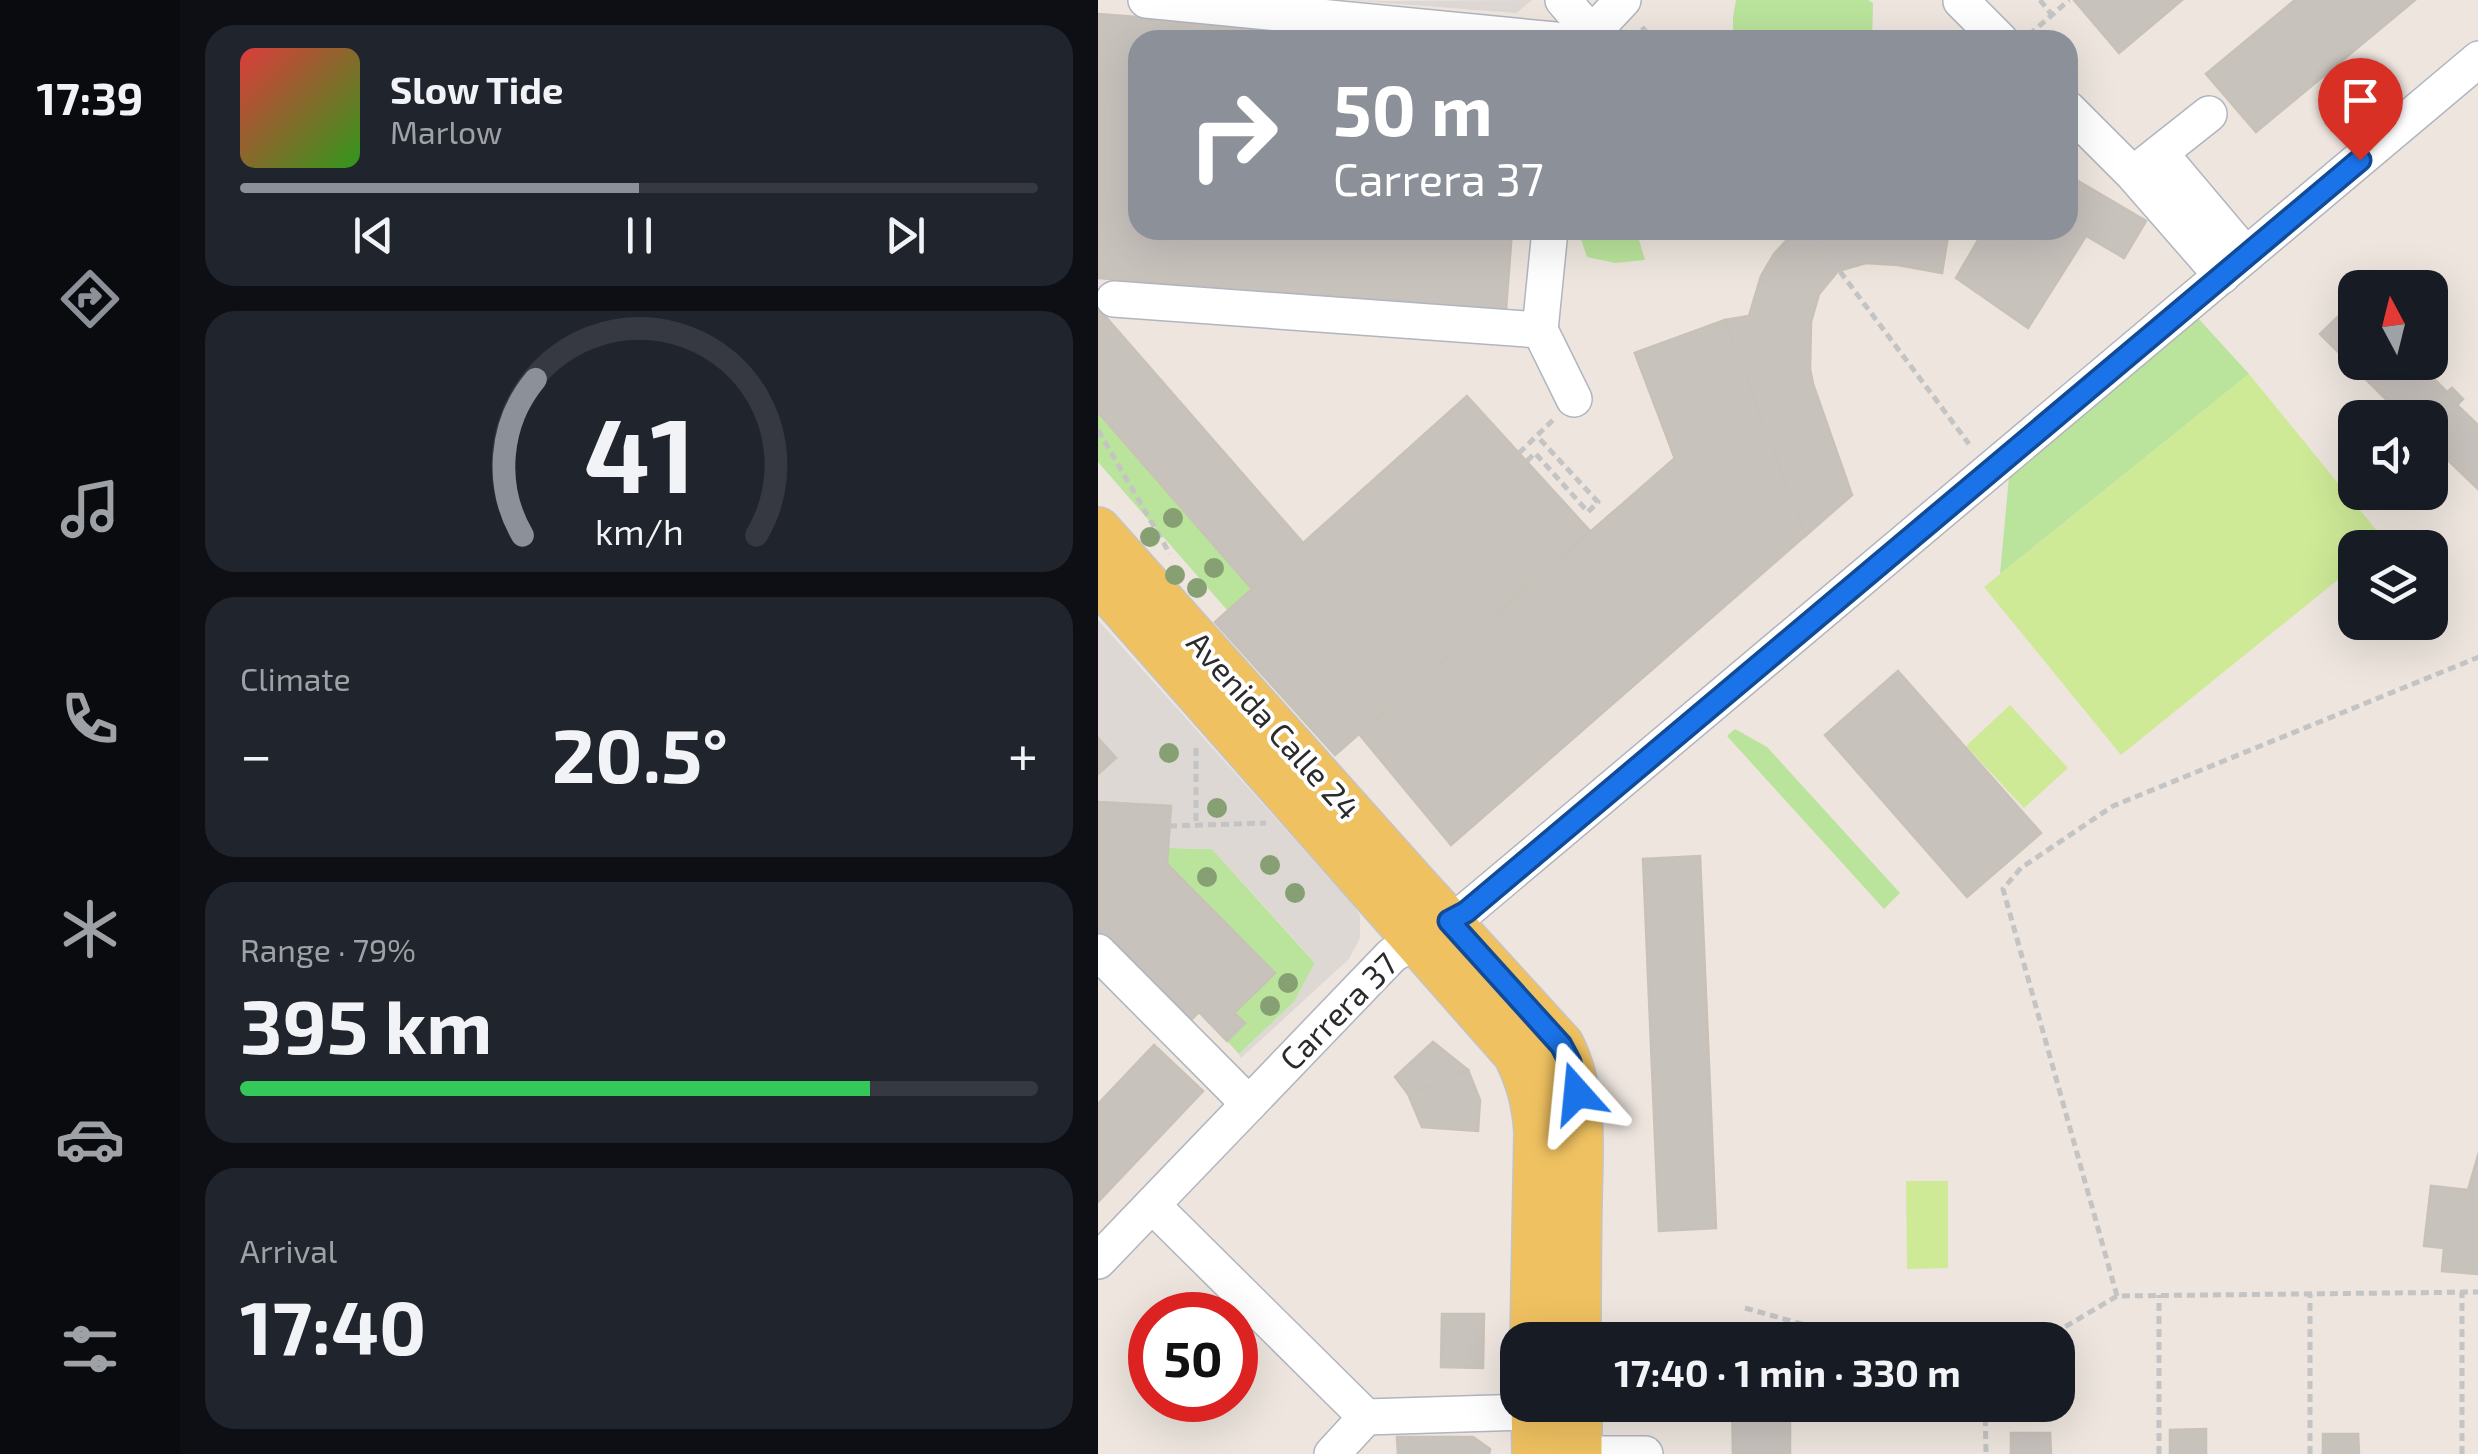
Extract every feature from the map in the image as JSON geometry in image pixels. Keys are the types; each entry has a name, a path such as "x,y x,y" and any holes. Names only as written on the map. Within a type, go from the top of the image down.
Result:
{"main road":[{"name":"Avenida Calle 24","path":"1098,530 1415,886 1433,931"},
{"name":"Avenida Calle 24","path":"1098,579 1433,931"},
{"path":"1433,931 1516,1054 1534,1099 1537,1132 1533,1322"},
{"path":"1433,931 1546,1026 1570,1062 1580,1130 1578,1322"}],"street":[{"path":"1146,0 1454,30"},
{"path":"1563,0 1586,30"},
{"path":"1599,30 1623,0"},
{"path":"1961,0 1990,30"},
{"name":"Carrera 37","path":"1098,1261 1392,955 1466,912 2478,59"},
{"path":"2146,164 2209,114"},
{"path":"2078,115 2146,164 2234,265"},
{"path":"1549,240 1540,330 1574,399"},
{"path":"1114,299 1540,330"},
{"path":"1098,952 1249,1104"},
{"path":"1152,1205 1366,1417 1579,1423"},
{"path":"1332,1454 1366,1417"},
{"path":"1599,1454 1644,1454"}],"path":[{"path":"2040,0 2052,15"},
{"path":"2035,30 2069,0"},
{"path":"1817,240 1970,444"},
{"path":"1519,453 1574,399"},
{"path":"1098,430 1173,559"},
{"path":"1527,461 1535,453 1588,512 1598,502 1537,436"},
{"path":"2117,1296 2003,890 2021,868 2113,806 2478,657"},
{"path":"1196,739 1196,825"},
{"path":"1170,826 1272,823"},
{"path":"2462,1292 2462,1454"},
{"path":"2073,1322 2117,1296 2478,1292"},
{"path":"2310,1294 2310,1454"},
{"path":"2159,1454 2160,1295"},
{"path":"1745,1308 1795,1322"},
{"path":"1985,1422 1986,1454"}],"green space":[{"path":"1736,0 1873,3 1872,30 1733,30"},
{"path":"1581,240 1639,240 1645,260 1615,263 1587,257"},
{"path":"2197,317 2249,374 2000,574 2009,477"},
{"path":"2249,374 2338,483 2338,510 2360,510 2376,530 2338,530 2338,580 2121,755 1984,587"},
{"path":"1098,412 1252,589 1228,611 1098,462"},
{"path":"2010,705 2068,768 2024,808 1966,746"},
{"path":"1735,729 1767,747 1900,893 1884,909 1727,736"},
{"path":"1168,848 1212,849 1315,963 1294,1002 1239,1054 1227,1041 1245,1024 1234,1013 1275,972 1167,864"},
{"path":"1906,1181 1948,1181 1948,1268 1907,1269"}],"shaded area":[{"path":"1347,0 1384,1 1532,0 1516,13"},
{"path":"1098,620 1360,916 1360,938 1349,959 1241,1058 1239,1054 1294,1002 1315,962 1212,849 1168,848 1170,806 1098,802 1098,774 1115,758 1098,738"}],"building":[{"path":"2074,0 2182,0 2119,53"},
{"path":"2295,0 2415,0 2256,132 2206,74"},
{"path":"1098,14 1304,30 1128,30 1128,240 1511,240 1506,310 1098,278"},
{"path":"2078,181 2146,221 2124,258 2078,231"},
{"path":"2078,231 2086,236 2028,328 1956,278 1978,240 2078,240"},
{"path":"1787,240 1947,240 1942,273 1866,263 1838,271 1819,294 1811,322 1810,369 1852,495 1805,536 1725,320 1749,316 1761,276"},
{"path":"1098,308 1303,543 1252,589 1098,412"},
{"path":"2338,317 2338,352 2320,334"},
{"path":"1725,320 1805,536 1661,590 1544,690 1486,623 1613,512 1685,485 1635,353"},
{"path":"1725,320 1805,536 1451,845 1359,734 1675,458 1635,353"},
{"path":"2367,380 2435,380 2447,392 2452,388 2463,399 2457,405 2479,426 2479,490 2448,460 2448,400 2387,400"},
{"path":"1467,396 1590,531 1335,755 1215,622"},
{"path":"1898,671 2041,833 1967,897 1825,735"},
{"path":"1098,738 1116,758 1098,774"},
{"path":"1098,802 1171,806 1167,864 1275,973 1234,1013 1245,1023 1227,1041 1199,1012 1185,1026 1098,937"},
{"path":"1700,856 1716,1228 1659,1231 1643,859"},
{"path":"1433,1042 1468,1070 1408,1094 1395,1077"},
{"path":"1154,1045 1203,1091 1098,1202 1098,1104"},
{"path":"1468,1070 1480,1100 1478,1131 1422,1127 1408,1094"},
{"path":"2479,1152 2479,1274 2442,1271 2444,1248 2424,1246 2431,1186 2468,1190"},
{"path":"1442,1314 1484,1314 1483,1368 1441,1367"},
{"path":"1732,1422 1790,1422 1790,1454 1733,1454"},
{"path":"2206,1429 2206,1454 2170,1454 2170,1430"},
{"path":"2011,1433 2050,1433 2051,1454 2011,1454"},
{"path":"2323,1434 2358,1434 2359,1454 2323,1454"},
{"path":"1397,1437 1473,1437 1490,1449 1489,1454 1398,1454"}],"route":[{"path":"1577,1093 1570,1062 1561,1045 1449,921 1466,912 2360,160"}]}
